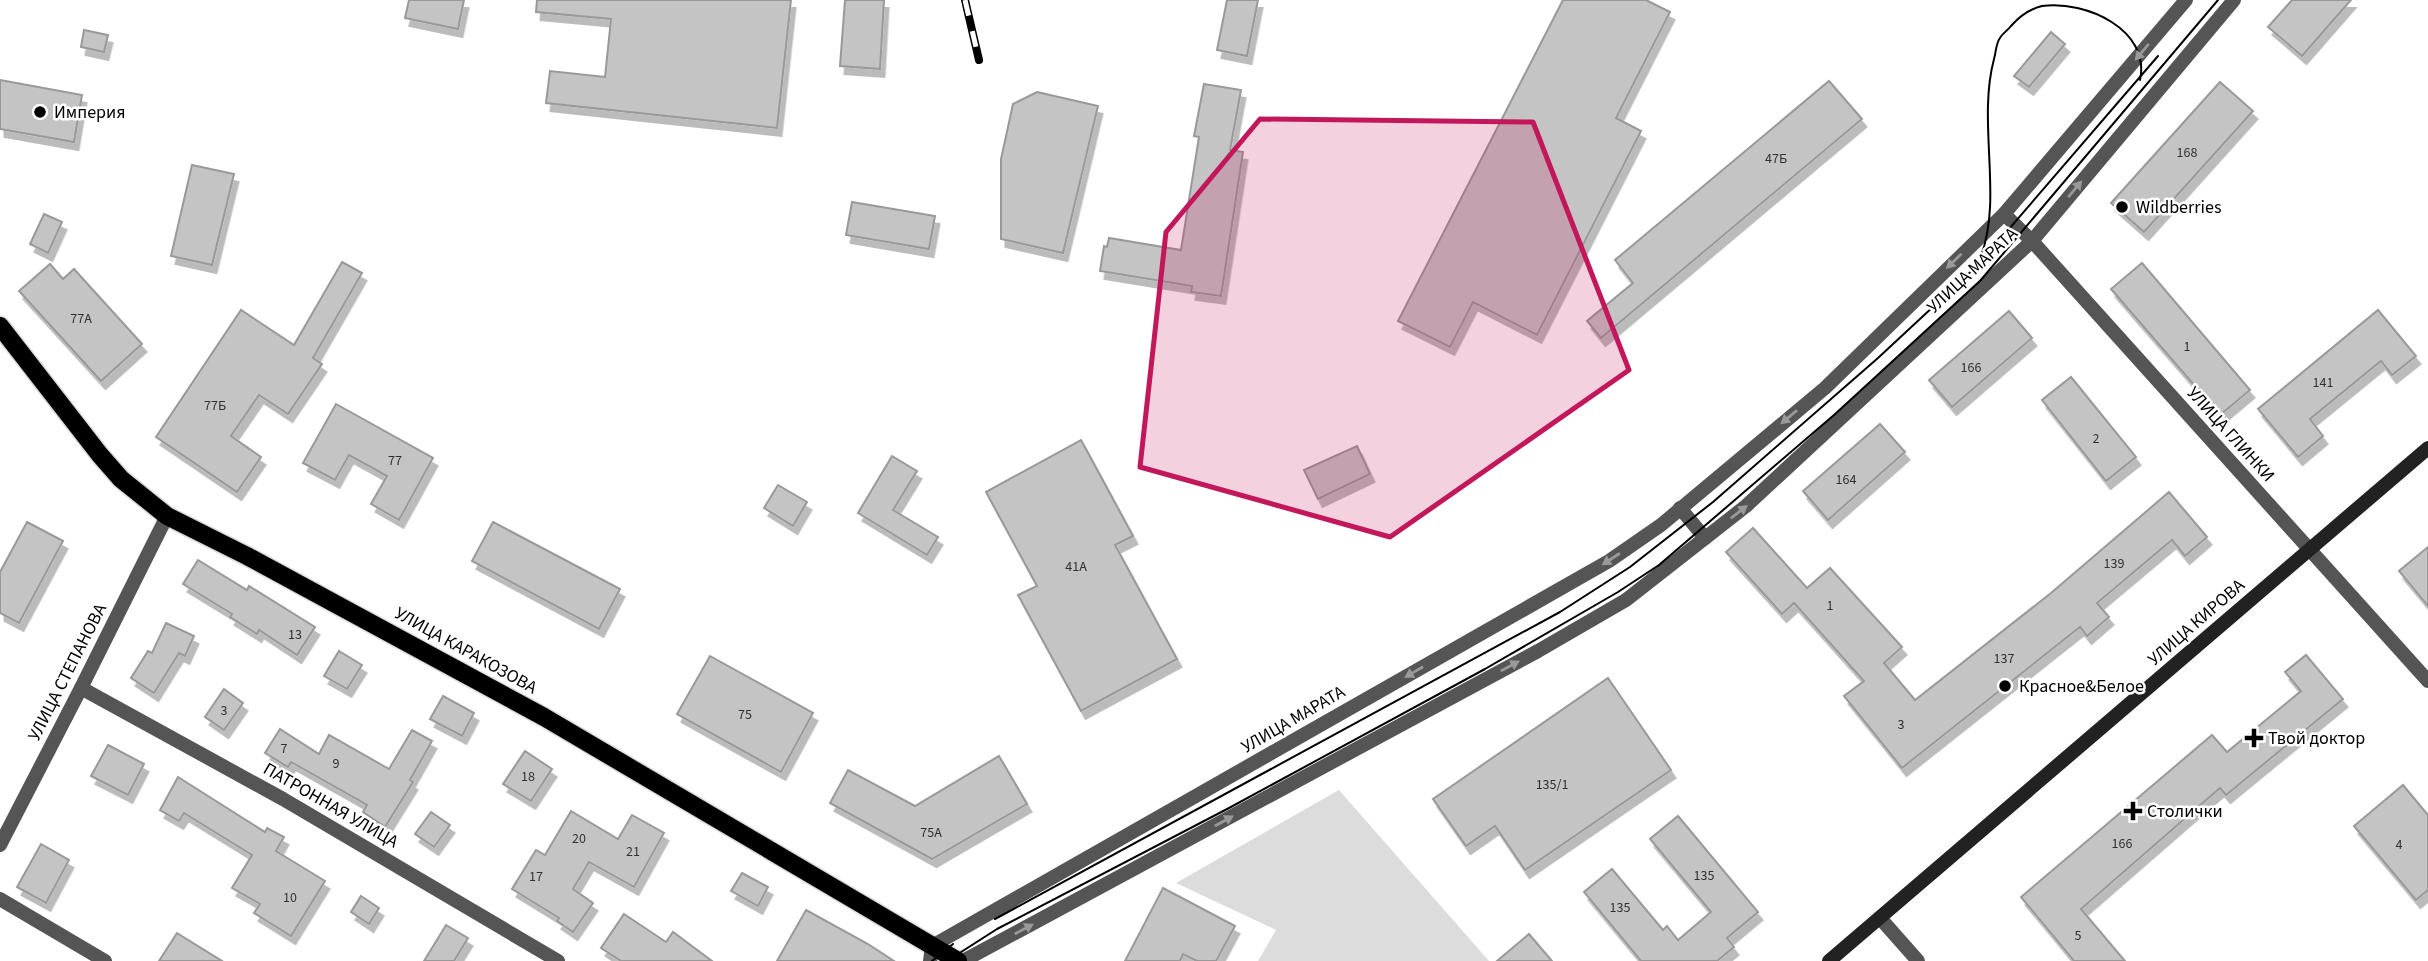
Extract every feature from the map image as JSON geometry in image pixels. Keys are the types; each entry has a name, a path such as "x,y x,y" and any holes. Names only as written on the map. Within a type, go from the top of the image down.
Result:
{"main road":[{"name":"УЛИЦА КАРАКОЗОВА","path":"0,326 100,456 121,479 167,516 271,569 544,717 931,954 958,961"},
{"name":"УЛИЦА КИРОВА","path":"1829,961 2428,448"}],"street":[{"name":"УЛИЦА МАРАТА","path":"931,954 1609,561 1661,526 1825,388 2004,214 2186,0"},
{"name":"УЛИЦА МАРАТА","path":"963,961 1538,651 1626,600 1746,506 2032,241 2234,0"},
{"name":"УЛИЦА ГЛИНКИ","path":"2004,214 2032,241 2428,681"},
{"path":"1680,508 1705,538"},
{"name":"УЛИЦА СТЕПАНОВА","path":"0,845 167,516"},
{"name":"ПАТРОННАЯ УЛИЦА","path":"81,688 283,799 558,961"},
{"path":"0,899 105,961"},
{"path":"1880,918 1918,961"}],"highlighted area":[{"path":"1260,119 1533,122 1629,370 1390,537 1140,467 1166,232"}],"shaded area":[{"path":"1339,790 1489,961 1258,961 1276,930 1176,883"}],"building":[{"path":"409,0 464,0 458,29 405,18"},
{"path":"537,0 791,0 777,128 546,103 550,71 605,77 611,19 536,12"},
{"path":"845,0 884,0 880,69 840,66"},
{"path":"1227,0 1258,0 1247,56 1217,50"},
{"path":"1563,0 1646,0 1670,12 1616,118 1641,131 1537,335 1473,302 1450,347 1398,321"},
{"path":"2292,0 2351,0 2302,56 2268,27"},
{"path":"84,30 108,35 104,52 81,47"},
{"path":"2051,32 2065,44 2029,87 2014,76"},
{"name":"Империя","path":"0,80 82,95 74,142 0,129"},
{"path":"1829,81 1862,119 1601,338 1587,321 1633,283 1615,260"},
{"path":"2220,82 2253,111 2144,232 2111,203"},
{"path":"1204,84 1241,90 1230,150 1243,152 1221,296 1191,292 1192,286 1100,271 1104,246 1107,247 1109,238 1181,250 1199,137 1194,136"},
{"path":"1037,92 1098,106 1063,253 1001,239 1001,159 1013,104"},
{"path":"192,165 234,174 212,265 171,256"},
{"path":"852,202 935,216 929,249 846,235"},
{"path":"44,214 62,222 48,253 30,244"},
{"path":"342,262 362,273 313,358 322,364 288,414 259,395 231,436 261,457 237,492 156,437 241,310 294,345"},
{"path":"2142,263 2250,390 2220,415 2111,289"},
{"path":"50,264 63,279 74,269 142,344 101,381 19,291"},
{"path":"2378,310 2416,356 2392,375 2381,361 2310,419 2323,436 2298,457 2258,409"},
{"path":"2009,311 2032,338 1952,407 1929,380"},
{"path":"2071,377 2136,457 2106,481 2042,400"},
{"path":"336,404 433,458 399,520 371,504 387,476 349,455 335,480 303,463"},
{"path":"1880,424 1905,452 1828,520 1803,491"},
{"path":"1081,440 1133,536 1115,545 1177,659 1081,711 1018,595 1037,586 986,492"},
{"path":"1357,446 1370,474 1318,499 1304,470"},
{"path":"892,456 917,471 893,510 938,537 927,555 858,513"},
{"path":"778,485 807,502 793,526 764,508"},
{"path":"2169,492 2207,537 2185,556 2172,540 2097,603 2109,617 2087,636 2080,627 1902,768 1844,696 1864,681 1794,603 1782,614 1726,552 1753,528 1807,588 1830,568 1902,647 1884,663 1915,700 2051,593"},
{"path":"27,522 63,541 19,623 0,613 0,572"},
{"path":"493,522 620,589 599,629 472,561"},
{"path":"2428,547 2428,606 2399,571"},
{"path":"198,560 247,590 249,586 315,627 297,655 259,630 257,634 230,617 232,614 183,584"},
{"path":"166,623 194,636 185,656 179,653 154,693 131,678 148,651 152,653"},
{"path":"339,651 362,665 347,689 324,676"},
{"path":"2306,655 2343,699 2226,795 2220,788 2081,909 2125,961 2074,961 2021,897 2212,735 2227,752 2301,691 2285,672"},
{"path":"710,656 813,713 781,772 677,714"},
{"path":"1608,678 1671,770 1525,870 1495,826 1466,846 1433,799"},
{"path":"224,689 243,703 224,730 205,717"},
{"path":"443,696 474,713 462,736 430,719"},
{"path":"280,729 319,754 329,735 389,769 412,730 432,741 410,780 413,782 385,827 363,812 367,805 291,762 288,767 265,753"},
{"path":"108,745 144,764 128,795 91,776"},
{"path":"525,751 552,769 531,801 503,784"},
{"path":"999,756 1027,804 932,859 830,803 848,770 915,806"},
{"path":"178,777 265,832 267,828 284,837 276,851 325,881 291,936 254,913 260,904 232,888 252,855 184,813 179,821 160,810"},
{"path":"2403,785 2428,815 2428,890 2416,900 2354,826"},
{"path":"571,811 618,839 632,815 664,833 634,887 589,862 573,889 593,903 573,932 557,921 559,918 512,889 536,850 545,855"},
{"path":"431,812 450,825 434,847 415,834"},
{"path":"1678,816 1758,912 1727,938 1734,947 1717,961 1641,961 1584,892 1612,869 1663,930 1667,926 1678,940 1711,912 1650,839"},
{"path":"41,844 69,860 46,903 17,887"},
{"path":"742,873 768,887 758,906 731,891"},
{"path":"1163,888 1235,926 1216,961 1197,961 1183,954 1180,961 1125,961"},
{"path":"361,896 379,908 369,924 351,912"},
{"path":"806,910 868,944 894,961 777,961"},
{"path":"624,914 666,942 673,932 712,961 621,961 601,948"},
{"path":"446,925 468,938 454,961 424,961"},
{"path":"177,933 222,961 159,961"},
{"path":"1529,934 1552,961 1497,961"}],"tram line":[{"path":"947,961 997,929 1229,808 1485,669 1618,592 1659,565 1834,415 1980,281 2218,0"},
{"path":"1981,256 1990,209 1989,83 1997,45 2002,35 2033,9 2059,5 2077,8 2112,22 2125,33 2136,46 2141,62 2140,80"},
{"path":"995,919 1560,612 1630,567 1713,502 1878,358 1978,265 2158,56"},
{"path":"932,961 953,944"}],"railway":[{"path":"965,0 979,60"}],"place":[{"name":"Империя","path":"40,112"},
{"name":"Wildberries","path":"2122,207"},
{"name":"Красное&Белое","path":"2005,686"},
{"name":"Твой доктор","path":"2254,738"},
{"name":"Столички","path":"2133,811"}]}
